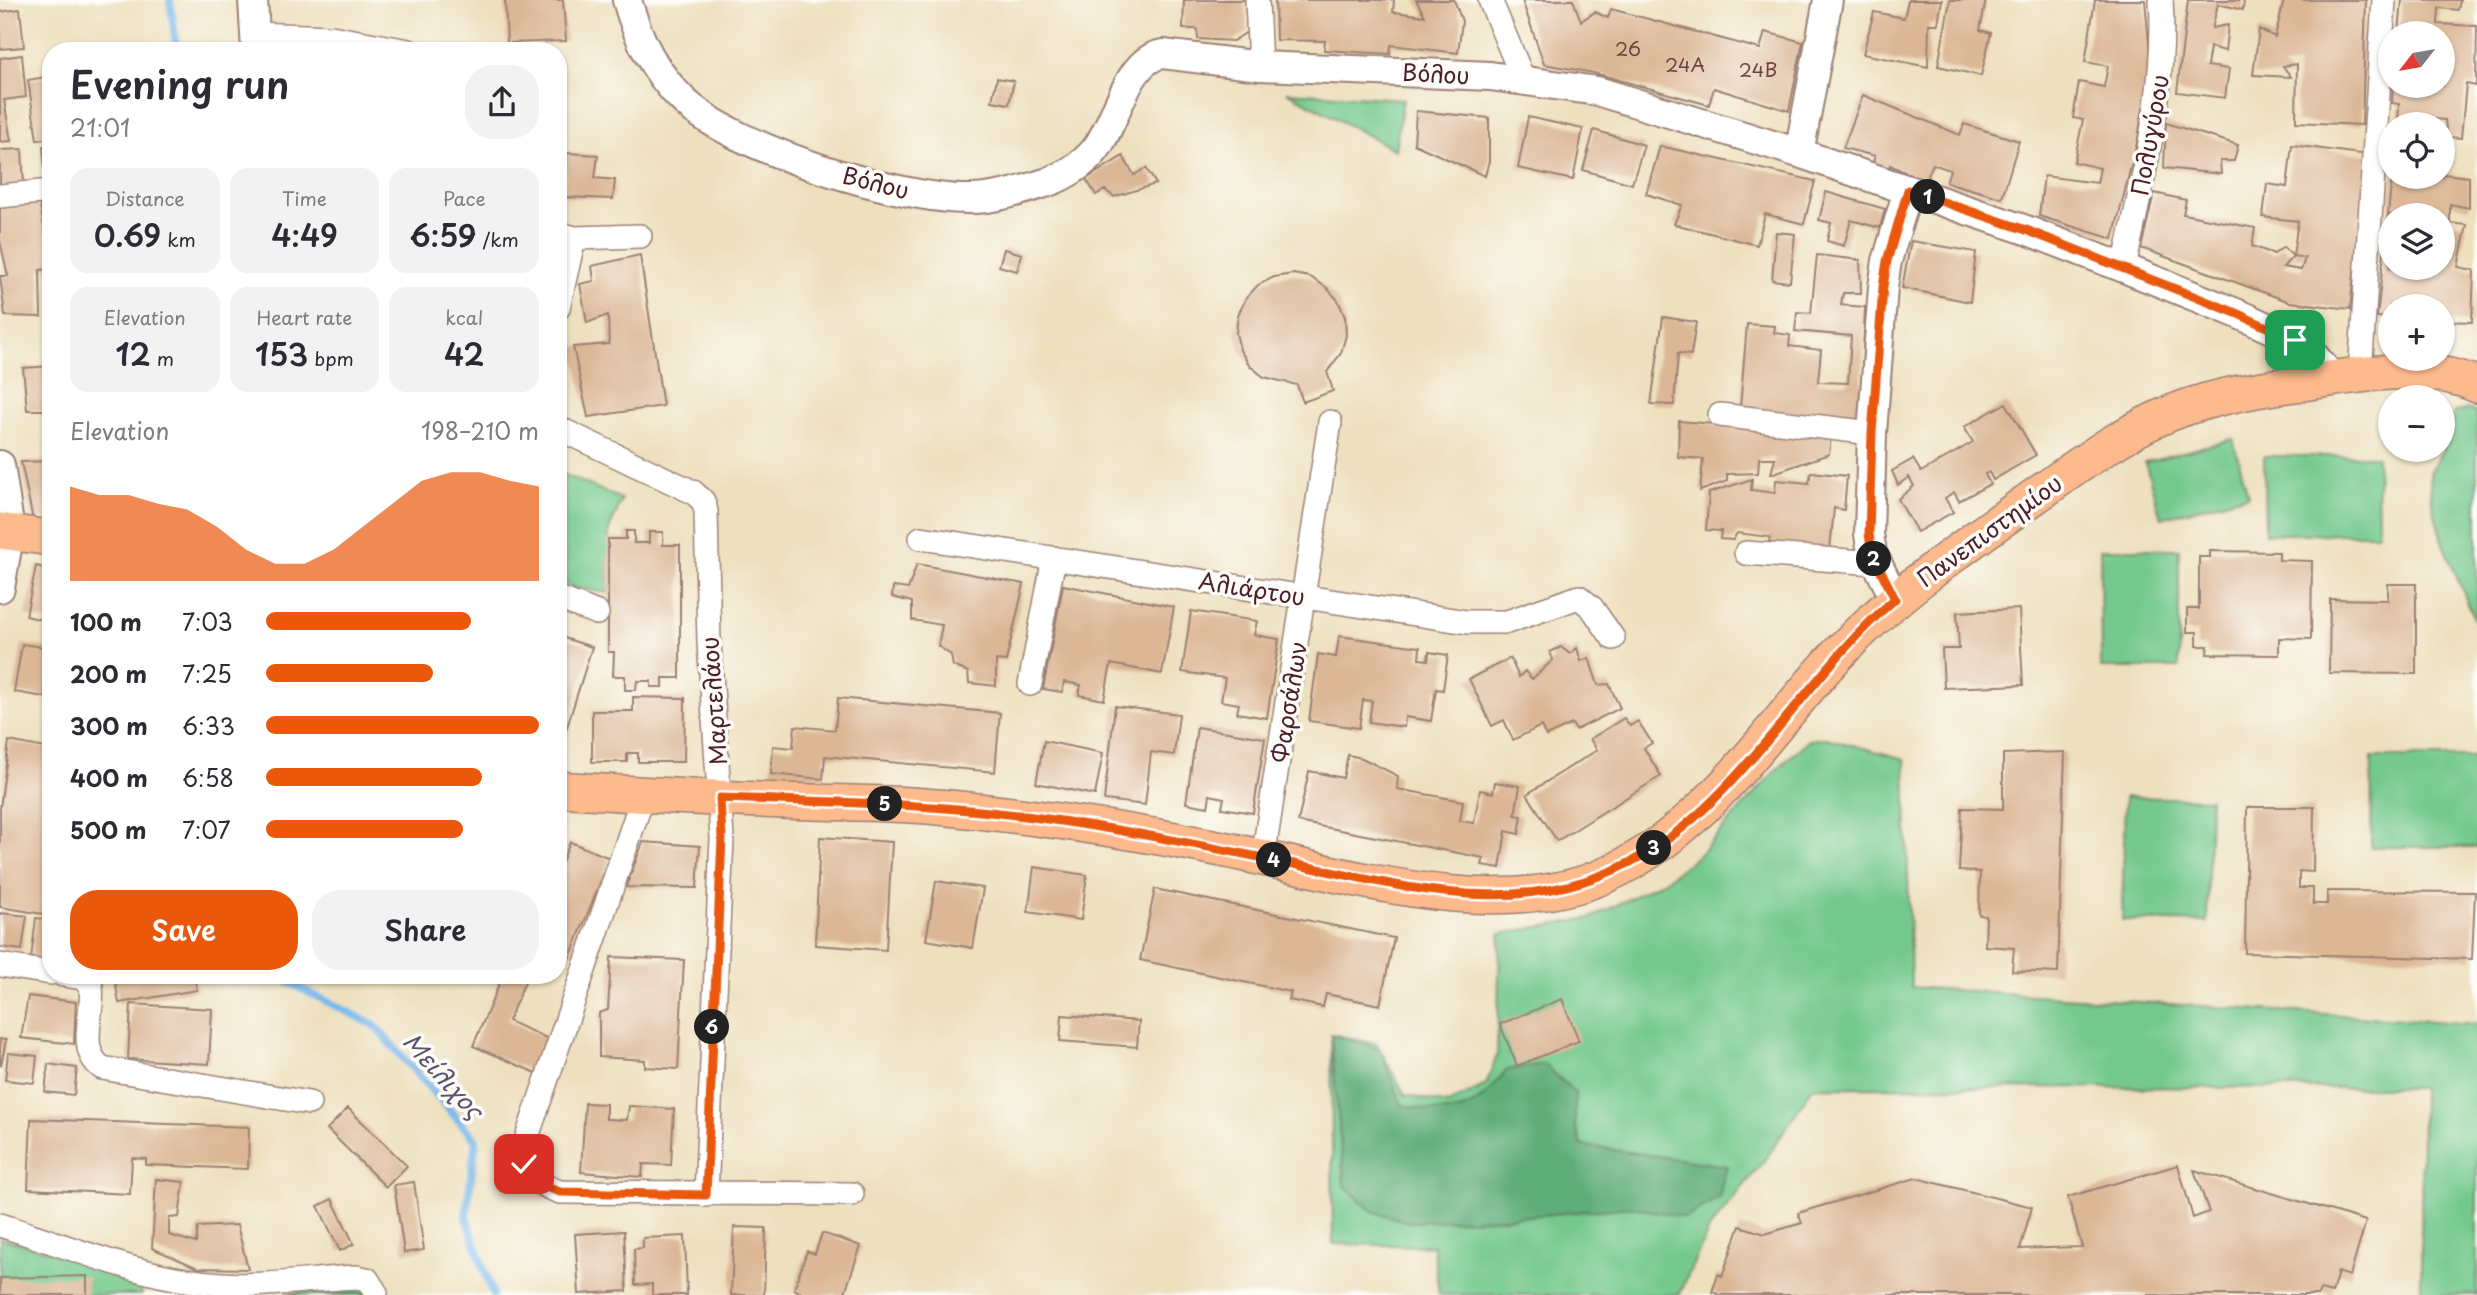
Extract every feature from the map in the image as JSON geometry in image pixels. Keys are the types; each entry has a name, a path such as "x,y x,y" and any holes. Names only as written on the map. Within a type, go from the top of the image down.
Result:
{"main road":[{"name":"Πανεπιστημίου","path":"567,790 643,796 955,808 1041,818 1428,891 1479,897 1551,891 1605,875 1648,852 1710,803 1831,662 1895,599 2080,465 2166,415 2213,399 2346,377 2433,374 2459,378 2477,385"},
{"path":"5,531 42,537"}],"street":[{"path":"253,0 256,42"},
{"name":"Βόλου","path":"627,0 642,46 657,70 685,102 710,121 751,142 797,160 873,182 959,199 1001,195 1050,181 1084,162 1107,132 1138,67 1150,56 1163,54 1260,66 1524,79 1597,91 1798,153 2026,230 2282,334 2346,377"},
{"path":"1257,0 1260,66"},
{"path":"1490,0 1524,79"},
{"path":"1798,153 1828,0"},
{"name":"Πολυγύρου","path":"2124,268 2160,86 2163,39 2161,0"},
{"path":"2346,377 2384,0"},
{"path":"279,42 349,39 364,42"},
{"path":"1895,599 1875,563 1869,534 1872,433 1885,274 1908,190"},
{"path":"0,196 42,192"},
{"path":"567,236 640,236"},
{"path":"1720,415 1872,433"},
{"name":"Φαρσάλων","path":"1263,858 1330,422"},
{"name":"Μαρτελάου","path":"567,432 678,484 704,501 707,519 709,654 722,838 706,1195"},
{"path":"0,465 5,531 0,588"},
{"name":"Αλιάρτου","path":"921,538 1487,624 1524,617 1579,597 1592,608 1613,638"},
{"path":"1746,553 1875,563"},
{"path":"1030,684 1054,558"},
{"path":"567,601 597,613"},
{"path":"643,796 525,1143 524,1164 543,1186 560,1192 852,1194"},
{"path":"0,965 42,972"},
{"path":"89,984 88,1043 93,1058 102,1068 309,1103"},
{"path":"0,1225 175,1278 241,1289 356,1277 367,1279 376,1293"}],"green space":[{"path":"1287,92 1403,99 1395,150"},
{"path":"2467,409 2477,413 2477,625 2443,544 2431,499 2430,473 2436,462 2455,462 2455,412"},
{"path":"2233,439 2248,495 2161,518 2145,462"},
{"path":"2264,456 2377,456 2378,534 2265,534"},
{"path":"567,476 622,499 609,530 608,593 567,585"},
{"path":"2100,549 2179,549 2179,668 2101,668"},
{"path":"1826,738 1905,759 1911,987 2477,1024 2477,1295 2421,1295 2422,1088 1813,1087 1767,1157 1709,1229 1679,1295 1439,1295 1433,1246 1333,1244 1331,1034 1377,1044 1405,1095 1448,1104 1486,1085 1497,1055 1500,934 1591,918 1664,881 1701,853 1776,770 1809,740"},
{"path":"2372,757 2477,757 2477,847 2371,847"},
{"path":"2125,797 2210,799 2207,922 2122,920"},
{"path":"1331,1034 1380,1049 1402,1105 1420,1109 1462,1109 1483,1097 1506,1070 1544,1064 1575,1093 1575,1124 1581,1145 1727,1166 1719,1197 1685,1218 1634,1207 1493,1219 1408,1222 1372,1211 1344,1185"},
{"path":"0,1238 139,1276 142,1295 0,1295"},
{"path":"348,1277 382,1295 284,1295"}],"building":[{"path":"505,0 563,0 566,41 507,42"},
{"path":"1184,0 1245,0 1247,32 1233,41 1198,39 1197,29 1183,29"},
{"path":"1275,0 1394,0 1393,12 1425,16 1416,0 1454,0 1462,21 1458,53 1391,45 1390,54 1324,50 1325,41 1276,40"},
{"path":"1522,0 1573,0 1581,21 1595,12 1608,18 1611,9 1760,49 1765,32 1803,42 1789,111 1714,88 1709,105 1594,73 1544,64"},
{"path":"1908,0 1942,0 1938,24 1929,24 1928,67 1863,54 1874,12 1904,18"},
{"path":"1950,0 1986,0 1980,30 1991,33 1981,76 1938,66"},
{"path":"2095,0 2145,0 2149,44 2149,74 2138,138 2113,239 2039,216 2044,176 2097,183 2100,168 2074,162 2083,120 2073,118 2079,82 2104,87 2108,66 2085,62"},
{"path":"2188,0 2244,0 2243,10 2218,4 2212,28 2228,25 2225,51 2210,47 2207,66 2229,69 2225,98 2177,92"},
{"path":"2284,0 2366,0 2362,125 2296,122 2297,64 2283,66 2291,77 2253,75 2259,29 2275,37"},
{"path":"2402,0 2460,0 2458,10 2439,8 2438,21 2400,21"},
{"path":"20,9 24,47 0,49 0,12"},
{"path":"2455,25 2477,26 2476,86 2466,84 2461,138 2455,138 2455,112 2398,112 2399,104 2392,103 2392,98 2455,98"},
{"path":"22,55 26,97 4,100 11,141 0,142 0,58"},
{"path":"42,78 42,139 37,140 28,80"},
{"path":"997,78 1014,81 1009,104 992,101"},
{"path":"1863,95 1960,135 1964,124 2019,141 2002,198 1946,182 1950,170 1933,164 1925,182 1890,165 1886,180 1870,174 1875,156 1843,148"},
{"path":"1416,111 1489,118 1489,161 1485,176 1414,144"},
{"path":"1528,117 1583,129 1573,180 1518,168"},
{"path":"2166,123 2238,145 2234,161 2220,161 2221,174 2164,168"},
{"path":"1594,130 1644,145 1632,184 1583,170"},
{"path":"2292,145 2368,155 2350,309 2290,302 2141,248 2154,193 2186,200 2183,214 2255,228 2252,246 2274,254 2283,247 2293,256 2298,221 2263,217 2267,184 2287,187","holes":["2293,256 2305,258 2301,270 2283,267"]},
{"path":"1660,146 1815,181 1804,224 1765,214 1757,245 1674,224 1682,205 1646,194"},
{"path":"22,149 24,185 0,187 0,150"},
{"path":"567,153 598,155 595,178 615,180 613,199 567,197"},
{"path":"1123,156 1134,175 1146,168 1156,184 1114,197 1105,190 1096,195 1086,179"},
{"path":"2455,175 2469,177 2469,208 2455,203 2389,203 2391,189 2455,189"},
{"path":"1826,192 1885,209 1880,228 1851,220 1844,246 1827,241 1831,223 1819,220"},
{"path":"39,201 42,216 41,317 5,316 0,276 8,276 0,241 0,205"},
{"path":"2455,224 2467,225 2458,267 2474,270 2472,322 2455,321 2455,294 2379,294 2381,280 2455,280"},
{"path":"1776,232 1795,234 1790,282 1772,280"},
{"path":"1911,241 1976,252 1970,302 1902,288"},
{"path":"1004,249 1022,254 1017,271 999,266"},
{"path":"640,255 663,406 588,417 573,347 609,344 608,315 587,323 580,284 594,281 592,266"},
{"path":"1817,255 1860,260 1861,293 1843,293 1841,305 1865,307 1860,420 1740,408 1747,324 1775,326 1774,333 1790,335 1789,346 1821,350 1818,382 1848,383 1851,336 1795,331 1797,312 1811,313"},
{"path":"1293,274 1310,277 1326,287 1338,300 1345,317 1346,335 1341,353 1327,372 1333,391 1303,402 1297,385 1264,377 1250,366 1240,350 1236,333 1238,315 1246,298 1258,285 1274,277"},
{"path":"1663,317 1696,322 1691,355 1678,353 1674,405 1651,404"},
{"path":"42,367 42,410 27,410 23,368"},
{"path":"2006,403 2036,455 1993,480 1989,472 1985,474 1990,484 1959,501 1954,492 1945,498 1953,512 1917,532 1898,499 1914,486 1909,477 1898,485 1892,471 1913,459 1921,472 1973,442 1964,427"},
{"path":"1679,421 1831,434 1829,454 1771,474 1775,458 1759,458 1758,473 1727,474 1727,481 1700,491 1703,459 1678,457"},
{"path":"42,461 42,520 33,520 21,462"},
{"path":"1811,472 1847,476 1844,510 1834,508 1830,550 1769,543 1770,537 1737,533 1733,540 1720,539 1721,531 1706,530 1709,493 1752,479 1751,490 1775,493 1776,480 1809,483"},
{"path":"626,531 634,531 634,543 649,543 649,532 663,532 663,545 680,545 680,678 663,678 663,687 651,687 651,681 637,681 636,690 625,690 625,676 613,676 614,652 608,652 608,539 626,539"},
{"path":"2210,551 2279,552 2279,560 2312,561 2311,639 2279,638 2279,655 2207,654 2208,646 2197,646 2197,632 2187,632 2187,609 2199,609 2199,557 2210,557"},
{"path":"917,564 1024,584 1006,661 996,660 996,686 969,683 968,672 953,666 951,655 938,646 942,625 912,620 912,602 892,597 893,587 908,589"},
{"path":"36,566 42,568 42,620 26,616"},
{"path":"2388,584 2416,584 2416,674 2329,673 2330,599 2388,600"},
{"path":"1063,585 1174,607 1162,674 1111,664 1104,700 1079,695 1081,685 1064,682 1062,692 1043,689"},
{"path":"2019,609 2023,685 1944,688 1942,649 1959,649 1957,612"},
{"path":"1191,611 1257,621 1254,635 1279,639 1267,718 1237,713 1239,704 1221,701 1225,678 1182,672"},
{"path":"1339,636 1420,647 1419,659 1428,660 1429,652 1448,655 1443,690 1436,689 1431,721 1405,717 1404,727 1369,722 1372,701 1363,700 1359,728 1309,721 1318,654 1336,657"},
{"path":"567,639 592,647 567,727"},
{"path":"22,644 42,647 42,697 14,692"},
{"path":"1561,647 1570,654 1577,648 1581,661 1589,658 1598,685 1609,684 1620,708 1576,730 1572,724 1546,736 1541,726 1513,740 1504,720 1492,726 1469,679 1510,658 1519,677 1525,671 1532,679 1553,660 1550,652"},
{"path":"633,697 685,698 684,762 638,762 638,753 627,753 627,762 592,762 592,711 633,711"},
{"path":"838,698 1000,713 995,772 825,756 823,779 771,774 773,746 793,748 795,726 835,730"},
{"path":"1115,706 1179,714 1174,755 1151,752 1145,805 1104,800"},
{"path":"1624,718 1630,726 1638,721 1652,743 1644,748 1661,776 1557,841 1527,794 1597,750 1590,739"},
{"path":"1197,727 1265,738 1253,813 1222,808 1224,798 1210,795 1208,807 1186,803"},
{"path":"9,741 42,747 42,914 0,907 0,808"},
{"path":"1044,741 1103,753 1095,795 1036,783"},
{"path":"2065,752 2058,973 2012,971 2014,948 1985,946 1986,916 1979,915 1980,872 1959,871 1962,808 2003,809 2003,754"},
{"path":"1348,755 1362,758 1398,776 1397,789 1463,801 1460,821 1474,823 1480,790 1493,793 1495,782 1520,786 1515,815 1522,816 1519,834 1506,831 1500,868 1482,865 1484,858 1298,822 1309,771 1343,778"},
{"path":"2247,807 2314,807 2313,872 2299,871 2299,888 2313,888 2313,904 2327,904 2327,891 2475,892 2472,959 2245,953"},
{"path":"820,837 892,842 886,950 815,945"},
{"path":"570,842 610,858 570,957 567,956 567,850"},
{"path":"643,842 700,846 697,888 626,887"},
{"path":"1034,867 1087,875 1081,920 1028,912"},
{"path":"936,881 983,888 973,948 926,940"},
{"path":"1155,889 1394,938 1380,1005 1326,994 1323,1007 1289,1000 1291,992 1140,960"},
{"path":"0,913 27,916 22,950 0,947"},
{"path":"36,918 42,919 42,960 31,959"},
{"path":"611,957 684,960 678,1069 645,1067 645,1060 599,1057 599,1013 608,1010"},
{"path":"116,984 196,984 197,990 119,1003"},
{"path":"499,984 524,984 508,1021 558,1043 543,1076 473,1046"},
{"path":"28,996 76,1002 74,1044 21,1038"},
{"path":"1562,999 1579,1041 1517,1066 1500,1024"},
{"path":"131,1004 212,1009 209,1064 128,1059"},
{"path":"1062,1015 1139,1021 1137,1047 1060,1041"},
{"path":"0,1039 6,1040 1,1065 0,1065"},
{"path":"8,1053 37,1056 34,1083 5,1080"},
{"path":"48,1064 77,1068 74,1095 45,1092"},
{"path":"585,1103 606,1104 606,1119 627,1120 629,1106 674,1109 671,1165 643,1164 642,1177 581,1172"},
{"path":"348,1108 407,1166 386,1187 327,1129"},
{"path":"31,1119 249,1127 248,1169 146,1165 146,1159 132,1158 130,1194 28,1189"},
{"path":"2178,1165 2193,1218 2209,1212 2194,1170 2366,1221 2350,1276 2338,1272 2332,1293 2320,1290 2318,1295 1720,1295 1712,1292 1718,1274 1722,1276 1740,1226 1765,1234 1802,1223 1798,1213 1916,1178 2032,1207 2020,1249 2082,1247 2068,1197"},
{"path":"156,1179 184,1182 179,1217 169,1218 169,1235 196,1243 198,1227 237,1225 248,1269 198,1268 152,1248"},
{"path":"414,1182 424,1250 404,1253 394,1185"},
{"path":"332,1199 354,1244 340,1251 318,1206"},
{"path":"734,1227 766,1228 764,1295 731,1295"},
{"path":"624,1231 627,1291 579,1294 575,1234"},
{"path":"822,1233 861,1246 844,1295 805,1295 794,1289 807,1251 815,1254"},
{"path":"685,1236 687,1295 652,1295 652,1284 635,1285 634,1249 643,1248 643,1238"},
{"path":"87,1276 87,1295 0,1295 0,1278"}],"waterway":[{"name":"Μείλιχος","path":"170,0 176,42"},
{"name":"Μείλιχος","path":"292,984 374,1025 476,1140 466,1217 493,1295"}],"route":[{"path":"524,1164 526,1170 543,1186 560,1192 706,1195 722,838 720,798 915,805 1041,818 1217,848 1428,891 1479,897 1524,895 1582,884 1648,852 1684,826 1717,796 1849,642 1895,599 1877,567 1869,534 1872,433 1883,287 1887,261 1908,190 2026,230 2236,313 2295,340"}]}
